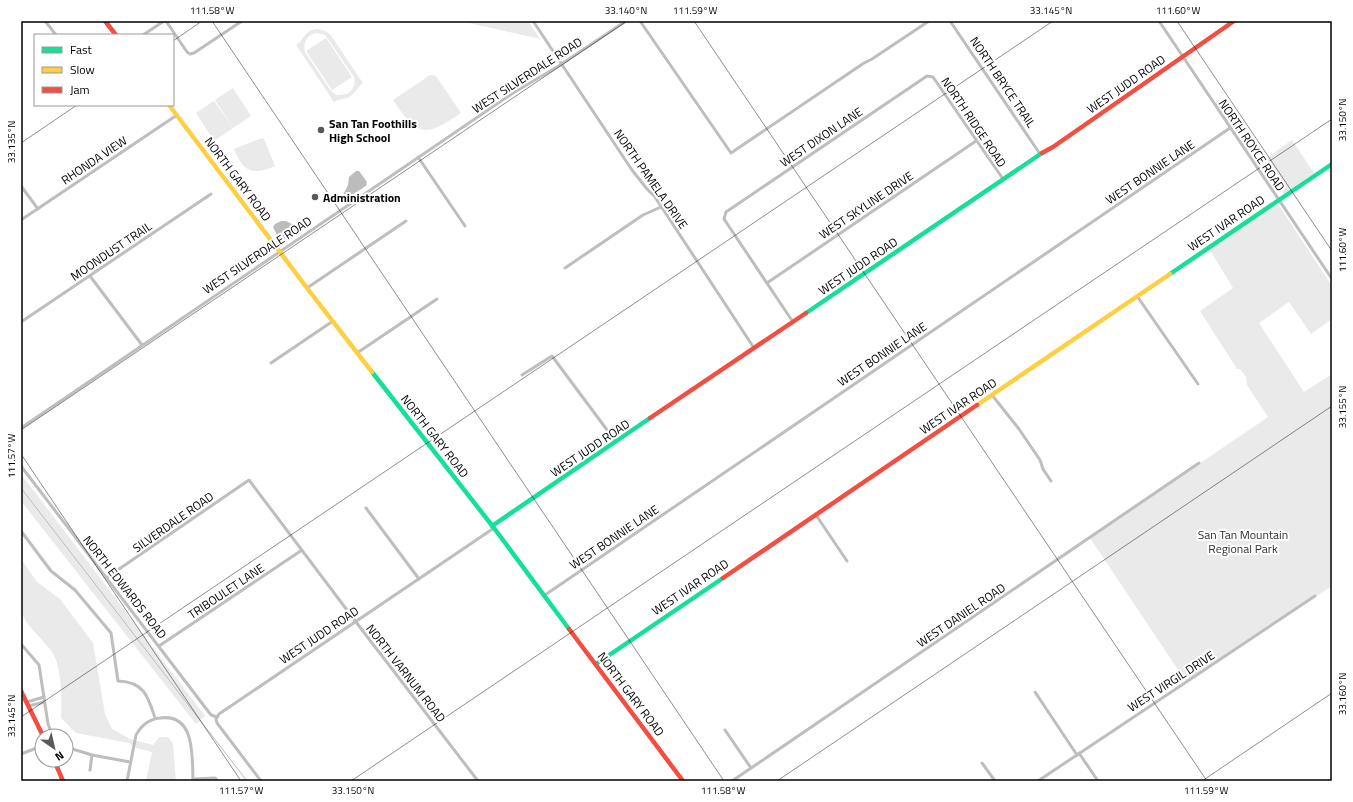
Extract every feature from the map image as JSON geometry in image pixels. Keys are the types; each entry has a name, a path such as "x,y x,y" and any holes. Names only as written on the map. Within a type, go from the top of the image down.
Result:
{"street":[{"path":"45,21 55,34"},
{"path":"105,21 115,34"},
{"path":"149,33 165,21 190,54 194,53 242,21"},
{"name":"NORTH PAMELA DRIVE","path":"533,21 632,170 655,197 754,348"},
{"name":"WEST SILVERDALE ROAD","path":"21,428 513,93 561,64 626,21"},
{"path":"640,21 730,153 929,21"},
{"name":"NORTH BRYCE TRAIL","path":"950,21 1040,154"},
{"name":"NORTH ROYCE ROAD","path":"1159,21 1332,279"},
{"name":"WEST JUDD ROAD","path":"216,718 219,714 419,579 616,442 1040,154 1053,147 1234,21"},
{"name":"WEST DIXON LANE","path":"767,283 724,219 726,212 927,76 930,76"},
{"name":"NORTH RIDGE ROAD","path":"930,76 933,77 1003,179"},
{"name":"NORTH GARY ROAD","path":"171,106 307,288 545,595 683,781"},
{"name":"RHONDA VIEW","path":"21,220 177,115"},
{"name":"WEST BONNIE LANE","path":"545,595 1230,128"},
{"name":"WEST SKYLINE DRIVE","path":"767,283 976,141"},
{"path":"418,157 464,226"},
{"name":"WEST IVAR ROAD","path":"596,664 1332,164"},
{"path":"21,186 38,209"},
{"name":"MOONDUST TRAIL","path":"21,322 211,194"},
{"path":"565,268 642,215 661,207"},
{"path":"307,288 406,222"},
{"path":"1327,272 1332,269"},
{"path":"90,276 142,345"},
{"path":"767,283 792,322"},
{"path":"1137,296 1198,384"},
{"path":"357,353 437,299"},
{"path":"271,363 333,321"},
{"path":"522,376 552,356 616,442"},
{"path":"992,395 1019,429 1040,460 1051,481"},
{"name":"WEST DANIEL ROAD","path":"732,781 1199,462"},
{"name":"NORTH EDWARDS ROAD","path":"21,466 210,715 216,718 217,723 261,781"},
{"name":"SILVERDALE ROAD","path":"106,578 249,480"},
{"name":"NORTH VARNUM ROAD","path":"249,480 478,781"},
{"path":"366,508 419,579"},
{"path":"816,515 847,561"},
{"path":"21,531 51,571 75,590 111,633 118,681 131,682 142,689 146,694 155,718"},
{"name":"TRIBOULET LANE","path":"159,646 302,550"},
{"name":"WEST VIRGIL DRIVE","path":"1038,781 1314,596"},
{"path":"21,644 39,665 44,702 50,728"},
{"path":"21,691 38,728"},
{"path":"1035,692 1098,781"},
{"path":"28,704 44,697"},
{"path":"28,704 44,702"},
{"path":"127,781 136,735 139,730 142,726 155,718 166,717 175,719 186,728 190,739 193,780 215,778 218,781"},
{"path":"725,730 751,768"},
{"path":"21,754 34,749"},
{"path":"74,749 92,755 130,762"},
{"path":"90,770 92,755"},
{"path":"982,763 995,781"},
{"path":"57,768 63,781"}],"green space":[{"path":"460,21 528,21 540,39"},
{"path":"318,29 330,34 363,83 350,97 334,102 296,45 307,33","holes":["318,33 325,35 354,77 354,87 347,94 337,95 331,91 305,52 305,42 311,35"]},
{"path":"326,38 352,77 332,90 306,51"},
{"path":"430,75 436,76 461,113 438,127 430,130 422,130 409,121 393,100"},
{"path":"233,88 251,116 233,128 215,100"},
{"path":"214,101 233,128 214,141 196,113"},
{"path":"262,138 264,139 275,166 261,171 250,170 241,163 234,149"},
{"path":"1292,140 1314,173 1284,194 1262,161"},
{"name":"San Tan Mountain Regional Park","path":"1278,204 1332,286 1332,319 1311,334 1289,302 1259,323 1304,392 1332,374 1332,586 1188,680 1185,680 1090,538 1268,417 1247,385 1246,377 1240,369 1237,369 1200,311 1233,288 1210,250"},
{"path":"21,474 205,716 196,724 21,501"},
{"path":"21,559 37,582 60,599 93,643 105,714 112,729 130,739 153,745 159,737 168,737 173,744 176,781 146,781 152,752 137,748 129,743 76,733 74,728 71,728 61,718 61,684 58,666 52,652 28,624 22,614 20,597"}],"shaded area":[{"path":"356,171 359,171 367,182 366,186 339,203 348,185 349,177"},
{"path":"281,221 286,221 292,224 300,224 303,227 292,236 282,239 278,237 273,227"}],"waterway":[{"path":"21,488 247,781"}],"traffic: fast":[{"path":"806,313 1042,153"},
{"path":"1170,274 1332,164"},
{"path":"372,372 494,528 569,629"},
{"path":"492,526 650,418"},
{"path":"596,664 723,578"}],"traffic: slow":[{"path":"170,106 372,372"},
{"path":"977,405 1170,274"}],"traffic: jam":[{"path":"105,21 115,34"},
{"path":"1042,153 1053,147 1234,21"},
{"path":"650,418 806,313"},
{"path":"723,578 977,405"},
{"path":"569,629 683,781"},
{"path":"21,691 39,728"},
{"path":"57,768 63,781"}],"place":[{"name":"San Tan Foothills High School","path":"321,130"},
{"name":"Administration","path":"315,197"}]}
